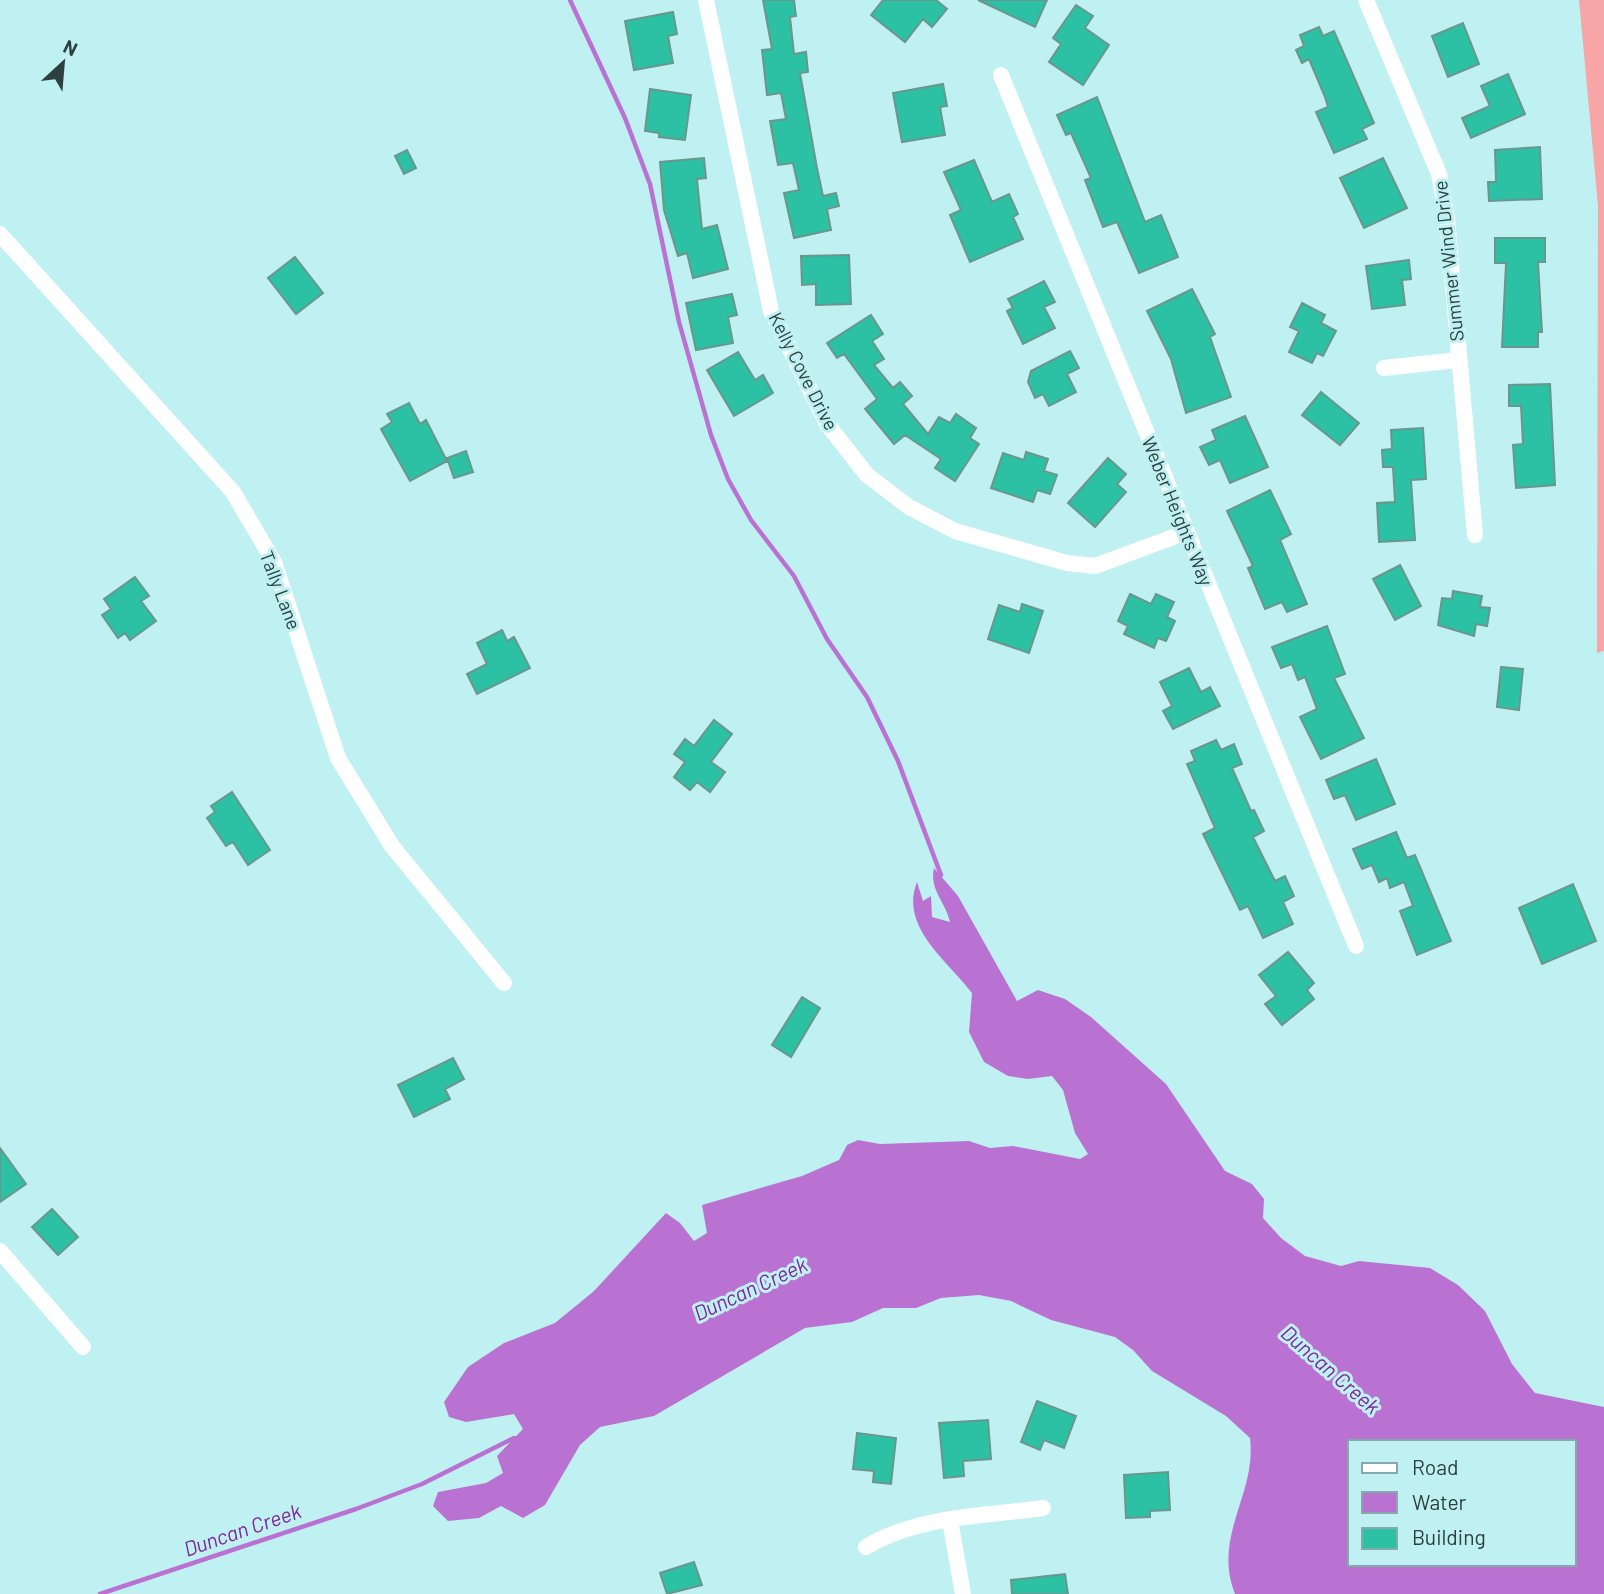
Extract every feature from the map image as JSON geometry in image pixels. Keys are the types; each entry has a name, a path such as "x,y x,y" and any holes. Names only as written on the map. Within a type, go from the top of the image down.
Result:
{"street":[{"name":"Kelly Cove Drive","path":"706,0 771,311 827,424 867,475 909,507 955,531 1067,563 1095,566 1118,560 1187,532"},
{"name":"Summer Wind Drive","path":"1366,0 1439,174 1447,218 1475,535"},
{"name":"Weber Heights Way","path":"1001,75 1356,946"},
{"name":"Tally Lane","path":"0,234 233,492 274,562 338,758 392,846 504,983"},
{"path":"1384,368 1458,360"},
{"path":"0,1251 83,1347"},
{"path":"866,1547 889,1533 950,1520 1043,1508"},
{"path":"950,1520 963,1594"}],"shaded area":[{"path":"1579,0 1604,0 1604,651 1597,653 1598,206"}],"water":[{"path":"934,868 958,896 1017,1001 1038,990 1065,999 1091,1017 1166,1084 1225,1171 1252,1184 1264,1199 1263,1218 1281,1238 1305,1256 1341,1266 1359,1261 1430,1268 1458,1285 1485,1311 1512,1364 1535,1393 1604,1407 1604,1594 1235,1594 1229,1573 1229,1553 1231,1534 1247,1478 1250,1438 1226,1416 1152,1371 1133,1350 1115,1337 1051,1320 1011,1301 979,1295 941,1298 916,1308 883,1308 852,1322 805,1328 654,1416 600,1427 580,1445 545,1505 523,1518 501,1506 479,1518 448,1521 433,1506 438,1492 486,1483 503,1473 497,1456 523,1429 514,1414 466,1422 449,1417 444,1402 468,1367 504,1343 555,1323 594,1291 666,1213 680,1223 694,1241 707,1233 702,1205 802,1176 839,1160 847,1145 858,1140 880,1144 969,1141 990,1148 1013,1146 1080,1159 1088,1154 1075,1133 1063,1090 1052,1076 1028,1079 1008,1076 984,1062 969,1032 972,993 939,956 920,928 915,914 913,898 917,882 923,901 931,896 932,917 950,922 934,883"}],"building":[{"path":"763,0 794,0 796,16 790,17 794,54 806,52 808,72 800,73 823,196 836,193 839,206 827,209 831,230 794,238 784,193 799,190 793,163 778,165 770,121 786,119 781,93 767,95 762,50 772,49"},
{"path":"883,0 936,0 947,9 932,27 923,19 905,42 871,15"},
{"path":"978,0 1047,0 1035,27"},
{"path":"1076,5 1093,16 1085,28 1109,45 1083,85 1049,62 1061,44 1053,38"},
{"path":"673,12 677,34 668,36 673,63 634,70 625,21"},
{"path":"1463,23 1479,64 1448,77 1432,36"},
{"path":"1319,27 1323,36 1334,31 1374,123 1362,129 1367,139 1334,153 1316,112 1328,107 1325,97 1309,59 1302,63 1296,50 1304,46 1300,35"},
{"path":"1508,74 1525,114 1471,138 1462,118 1490,106 1481,86"},
{"path":"943,84 947,106 940,107 945,135 902,142 893,93"},
{"path":"650,89 691,95 685,140 659,137 659,133 645,131"},
{"path":"1097,97 1145,222 1161,215 1178,257 1139,273 1117,222 1103,227 1085,180 1091,178 1071,133 1066,135 1057,115"},
{"path":"1540,147 1542,199 1489,201 1488,182 1496,182 1495,150"},
{"path":"407,150 416,168 404,174 395,156"},
{"path":"704,158 706,178 697,179 702,229 717,225 728,269 693,278 687,253 678,256 664,210 660,162"},
{"path":"1383,158 1407,208 1364,228 1340,178"},
{"path":"974,160 992,202 1009,194 1018,214 1013,217 1023,239 970,262 950,215 961,210 944,172"},
{"path":"1495,238 1545,238 1545,262 1538,262 1542,332 1538,332 1538,347 1502,347 1506,263 1495,263"},
{"path":"849,255 851,304 816,305 816,284 802,285 801,256"},
{"path":"295,257 323,293 296,314 268,278"},
{"path":"1409,260 1411,279 1402,280 1405,305 1372,309 1366,266"},
{"path":"1044,281 1055,302 1044,307 1055,328 1023,344 1007,311 1013,308 1008,299"},
{"path":"1192,289 1215,334 1210,337 1231,397 1186,413 1171,359 1147,311"},
{"path":"732,294 737,315 728,317 733,343 696,350 686,303"},
{"path":"1302,303 1325,315 1321,323 1336,331 1323,356 1317,353 1312,363 1289,352 1299,331 1290,327"},
{"path":"871,315 883,334 872,341 884,359 874,365 893,388 900,382 912,396 903,404 928,434 939,417 950,423 956,414 976,428 970,438 979,444 955,481 935,468 941,459 905,435 894,444 865,409 877,399 844,354 837,358 827,343"},
{"path":"1070,351 1079,368 1067,374 1076,392 1049,406 1043,394 1035,398 1028,382 1031,371"},
{"path":"738,352 755,380 763,375 773,393 734,416 707,370"},
{"path":"1550,384 1555,485 1516,488 1513,445 1523,444 1521,406 1509,406 1509,385"},
{"path":"1321,392 1359,423 1340,445 1302,415"},
{"path":"409,403 420,424 426,420 447,461 410,481 381,429 392,422 387,414"},
{"path":"1245,416 1268,467 1230,483 1220,460 1209,465 1200,447 1216,440 1212,430"},
{"path":"1423,428 1426,479 1411,480 1415,540 1379,542 1377,503 1395,502 1393,467 1383,467 1382,450 1392,449 1391,430"},
{"path":"466,451 473,472 454,478 447,458"},
{"path":"1026,452 1048,459 1044,471 1057,475 1050,494 1037,490 1033,502 991,488 1003,453 1024,460"},
{"path":"1108,458 1126,474 1117,484 1126,492 1095,527 1068,503"},
{"path":"1270,490 1291,534 1280,540 1307,604 1287,612 1282,602 1265,609 1248,568 1253,566 1227,511"},
{"path":"1400,565 1421,606 1395,620 1373,579"},
{"path":"135,577 149,596 141,601 156,621 130,640 125,633 118,638 102,615 111,609 104,599"},
{"path":"1453,591 1482,596 1480,607 1490,608 1487,626 1476,624 1474,636 1438,625 1442,598 1452,599"},
{"path":"1130,594 1151,604 1156,594 1174,602 1167,617 1175,621 1166,641 1158,638 1154,648 1124,634 1128,626 1118,621"},
{"path":"1022,604 1043,611 1029,653 988,639 999,605 1020,612"},
{"path":"1327,626 1345,674 1334,678 1364,738 1321,759 1300,717 1317,709 1305,677 1298,680 1292,664 1281,668 1272,647"},
{"path":"502,630 507,641 514,637 530,668 477,694 467,674 487,664 477,643"},
{"path":"1501,667 1523,669 1519,710 1497,707"},
{"path":"1189,668 1201,692 1210,687 1220,706 1173,729 1163,711 1172,706 1160,682"},
{"path":"714,720 732,734 711,762 725,772 710,792 697,782 690,790 674,777 685,762 674,754 685,739 694,746"},
{"path":"1216,740 1221,750 1234,744 1242,764 1232,768 1251,811 1254,810 1264,831 1253,837 1275,881 1285,876 1294,896 1283,902 1293,924 1263,938 1248,906 1240,910 1203,834 1215,828 1187,764 1195,761 1191,751"},
{"path":"1376,759 1395,804 1356,820 1345,795 1334,799 1326,780"},
{"path":"232,792 270,850 248,865 233,842 226,846 207,818 215,812 211,806"},
{"path":"1396,832 1407,858 1415,855 1451,941 1417,955 1400,911 1413,906 1404,882 1390,888 1387,878 1379,882 1372,865 1362,869 1353,849"},
{"path":"1573,884 1596,941 1542,964 1519,908"},
{"path":"1288,952 1314,983 1307,990 1314,999 1282,1025 1265,1004 1276,996 1259,975"},
{"path":"802,997 820,1008 791,1057 772,1045"},
{"path":"453,1058 464,1079 445,1089 450,1099 414,1117 398,1085"},
{"path":"0,1148 26,1184 0,1202"},
{"path":"52,1209 78,1237 58,1255 32,1227"},
{"path":"1037,1401 1076,1416 1064,1448 1044,1440 1040,1450 1021,1442"},
{"path":"988,1420 991,1459 963,1461 964,1476 944,1478 939,1423"},
{"path":"857,1433 896,1438 891,1484 873,1482 874,1471 853,1469"},
{"path":"1168,1472 1170,1510 1150,1511 1150,1517 1126,1518 1124,1475"},
{"path":"694,1562 702,1585 667,1594 660,1573"},
{"path":"1065,1574 1068,1594 1012,1594 1011,1580"}],"waterway":[{"path":"570,0 625,118 650,184 679,322 711,435 728,479 751,520 794,576 827,639 867,697 898,761 941,875"},
{"name":"Duncan Creek","path":"100,1594 356,1509 422,1484 514,1438"}]}
